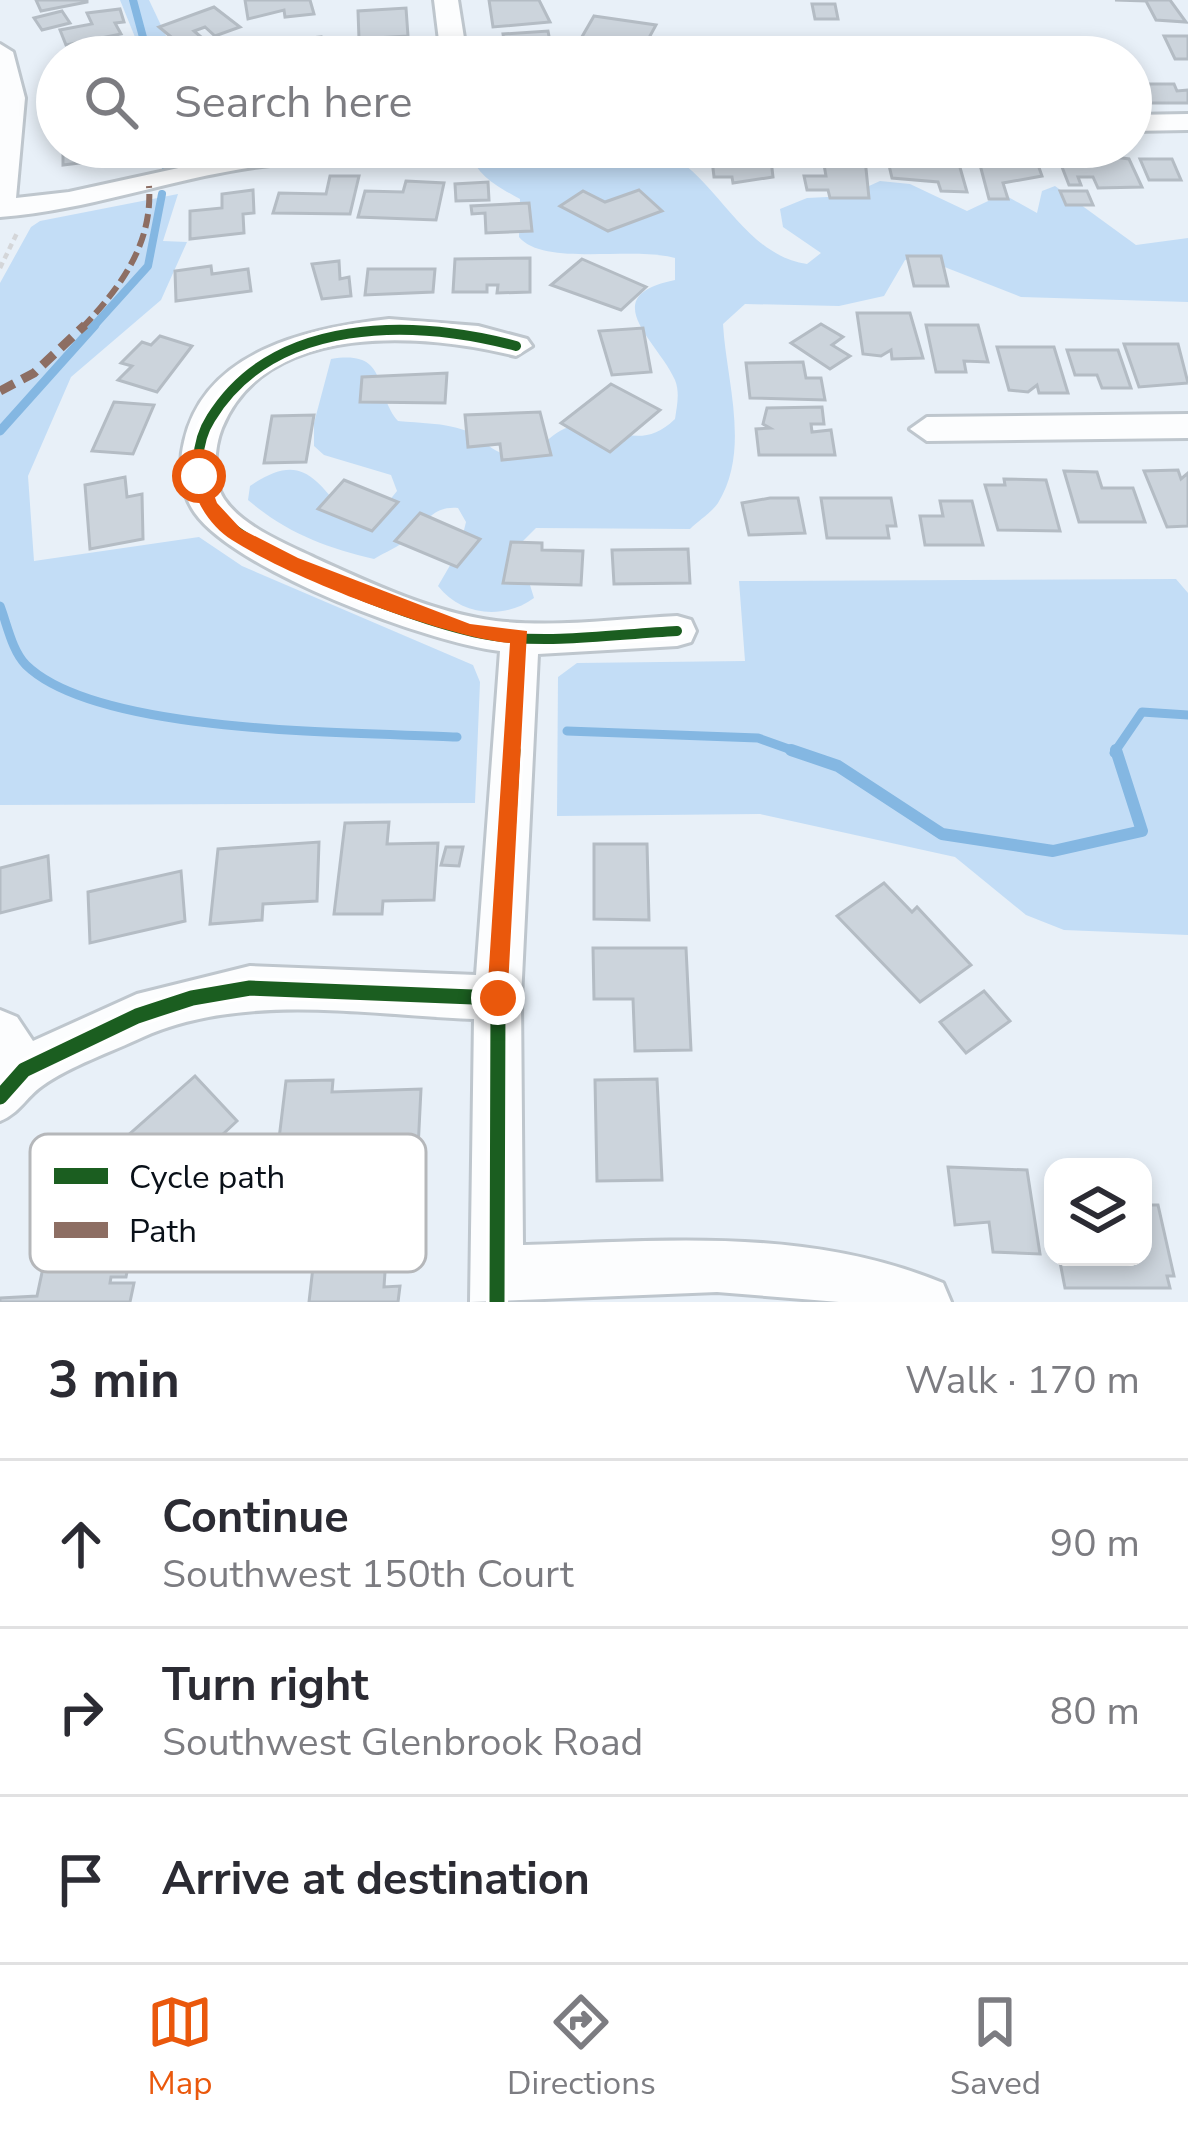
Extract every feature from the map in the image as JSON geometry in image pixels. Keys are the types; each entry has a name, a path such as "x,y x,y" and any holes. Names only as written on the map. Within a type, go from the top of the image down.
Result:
{"street":[{"path":"446,0 451,36"},
{"path":"0,52 12,98 6,211 98,199 219,168"},
{"path":"1152,123 1188,122"},
{"path":"516,346 433,328 353,332 309,343 255,366 216,400 200,441 199,476 208,505 234,534 291,562 469,631 520,636 677,631"},
{"path":"927,429 1188,425"},
{"path":"520,636 498,998 497,1287 791,1268 848,1273 924,1302"},
{"path":"8,1067 137,1016 250,988 498,998"}],"path":[{"path":"0,268 6,211"}],"shaded area":[{"path":"120,0 149,0 166,36 135,36"},
{"path":"478,168 688,168 763,245 807,264 821,253 783,227 780,209 807,198 847,196 880,181 910,184 967,211 1003,194 1037,213 1042,191 1055,186 1136,245 1188,238 1188,302 1021,297 919,257 905,260 884,296 839,306 745,304 723,324 735,438 728,482 715,506 690,529 536,528 518,546 534,598 510,610 483,612 458,604 438,586 459,550 466,522 458,508 435,513 405,541 374,559 307,537 248,500 250,486 293,470 313,479 344,513 381,511 397,491 391,475 324,455 314,446 314,423 331,359 363,360 372,367 398,421 457,428 507,455 524,455 569,427 640,436 663,429 675,419 675,380 638,321 635,308 638,297 651,287 675,280 675,258 568,254 531,246 519,237 520,199"},
{"path":"178,194 163,241 187,242 161,300 71,377 28,476 34,561 199,537 242,566 473,665 480,682 475,803 0,805 0,283 31,227 40,221"},
{"path":"1176,579 1188,593 1188,935 1064,930 1026,915 955,857 760,814 557,816 558,677 577,663 745,661 739,581"}],"building":[{"path":"36,0 87,0 87,2 41,11"},
{"path":"245,0 310,0 314,14 285,17 284,10 248,19"},
{"path":"489,0 539,0 550,22 493,27"},
{"path":"1115,0 1170,0 1186,22 1156,20 1146,1"},
{"path":"812,4 835,4 838,19 815,19"},
{"path":"214,7 240,27 215,36 205,27 194,31 200,36 170,36 159,27"},
{"path":"406,8 408,36 359,36 358,11"},
{"path":"120,9 124,22 115,23 121,34 62,36 60,30 92,24 87,13"},
{"path":"62,11 70,23 42,30 34,18"},
{"path":"594,16 656,25 650,36 582,36"},
{"path":"548,31 549,36 503,36"},
{"path":"1164,36 1188,36 1188,59 1175,59"},
{"path":"1152,84 1174,84 1177,91 1188,90 1188,103 1152,103"},
{"path":"1152,159 1172,159 1181,180 1149,180 1144,168 1152,168"},
{"path":"713,168 772,168 773,177 733,183 732,177 714,177"},
{"path":"825,168 866,168 869,198 830,198 828,190 807,190 804,176 826,176"},
{"path":"890,168 960,168 967,192 941,191 938,182 892,178"},
{"path":"981,168 1039,168 1042,176 1003,183 1008,199 989,199"},
{"path":"1062,168 1133,168 1142,187 1098,188 1093,177 1078,177 1081,185 1069,185"},
{"path":"330,176 359,176 350,214 273,213 279,193 326,194"},
{"path":"406,181 444,183 436,220 358,217 365,191 403,192"},
{"path":"488,182 489,200 456,201 455,184"},
{"path":"253,190 254,213 243,214 244,233 190,239 190,211 222,208 222,194"},
{"path":"639,190 662,211 608,231 560,206 583,191 605,202"},
{"path":"1060,191 1087,191 1093,205 1066,205"},
{"path":"529,203 532,231 486,233 485,213 472,214 471,206"},
{"path":"907,256 941,256 948,286 914,286"},
{"path":"530,258 530,292 497,293 498,285 487,285 487,292 453,292 455,259"},
{"path":"582,259 646,287 621,310 551,285"},
{"path":"339,261 340,279 349,277 351,296 322,299 312,264"},
{"path":"211,266 212,274 248,269 251,291 176,301 175,271"},
{"path":"368,269 435,269 433,292 365,295"},
{"path":"857,313 910,313 923,358 892,359 891,350 881,356 863,354"},
{"path":"821,324 843,337 832,345 850,356 830,369 791,343"},
{"path":"926,325 978,325 988,362 964,361 966,372 936,372"},
{"path":"643,328 651,372 612,375 599,331"},
{"path":"160,336 192,346 157,392 118,380 132,366 121,363 142,342 151,345"},
{"path":"1124,344 1178,344 1188,383 1139,387"},
{"path":"997,347 1054,347 1068,393 1039,393 1037,385 1028,392 1009,390"},
{"path":"1067,350 1118,350 1131,388 1102,388 1097,375 1075,375"},
{"path":"803,362 806,378 821,378 825,400 750,398 746,363"},
{"path":"447,373 445,403 360,402 362,377"},
{"path":"611,384 660,410 610,452 561,423"},
{"path":"114,402 154,405 133,454 92,451"},
{"path":"822,407 824,424 811,424 812,432 831,430 835,455 759,455 756,429 770,428 763,424 767,408"},
{"path":"540,412 551,455 502,460 500,444 468,447 465,415"},
{"path":"314,415 306,462 264,463 272,416"},
{"path":"1178,470 1181,479 1188,473 1188,526 1167,527 1144,471"},
{"path":"1064,471 1097,472 1102,488 1133,488 1145,522 1079,522"},
{"path":"125,477 127,497 142,494 143,539 90,549 85,485"},
{"path":"1004,479 1046,480 1060,531 998,530 985,485 1005,485"},
{"path":"344,480 398,502 372,531 318,509"},
{"path":"798,498 805,533 749,535 742,503"},
{"path":"821,498 891,498 896,526 887,526 889,538 827,538"},
{"path":"940,501 972,501 983,545 925,545 920,516 943,516"},
{"path":"420,513 480,539 457,567 395,541"},
{"path":"511,542 542,543 542,550 583,551 581,585 503,583"},
{"path":"688,549 690,583 614,584 612,550"},
{"path":"389,822 387,844 438,843 434,900 383,901 382,914 334,914 345,823"},
{"path":"319,842 317,901 263,904 262,920 210,924 218,849"},
{"path":"594,844 647,844 649,920 594,919"},
{"path":"446,847 463,847 459,866 441,865"},
{"path":"48,856 51,900 0,913 0,868"},
{"path":"181,871 185,921 90,943 88,892"},
{"path":"884,883 912,912 917,907 971,965 920,1002 837,916"},
{"path":"593,948 686,948 691,1050 635,1051 633,999 594,999"},
{"path":"984,991 1010,1021 966,1053 940,1022"},
{"path":"195,1076 237,1121 223,1134 130,1134"},
{"path":"657,1079 662,1180 597,1181 595,1080"},
{"path":"333,1080 332,1092 421,1089 419,1134 280,1134 286,1081"},
{"path":"948,1167 1027,1170 1040,1254 993,1252 989,1222 955,1225"},
{"path":"1152,1205 1158,1205 1174,1276 1167,1276 1170,1288 1065,1288 1061,1266 1152,1266"},
{"path":"42,1272 127,1272 126,1277 111,1277 110,1283 134,1283 130,1302 0,1302 0,1298 37,1296"},
{"path":"312,1272 385,1272 384,1287 400,1286 398,1302 309,1302"}],"waterway":[{"path":"133,0 143,36"},
{"path":"92,328 148,266 162,194"},
{"path":"0,431 95,325"},
{"path":"0,606 13,645 26,665 61,688 110,705 231,725 457,737"},
{"path":"1116,750 1142,712 1188,715"},
{"path":"567,731 758,738 800,753"},
{"path":"791,750 838,766 942,834 1053,851 1142,831 1116,750"}],"marked path":[{"path":"0,391 53,357 120,283 143,239 149,186"}],"cycle path":[{"path":"516,346 435,330 389,330 343,334 299,346 260,364 228,390 206,425 198,464 208,504 224,522 287,560 369,597 468,631 545,639 677,631"},
{"path":"497,1302 498,998 520,636"},
{"path":"0,1097 24,1070 137,1016 192,998 250,988 498,998"}],"route":[{"path":"199,476 208,505 234,534 291,562 469,631 520,636 498,998"}]}
